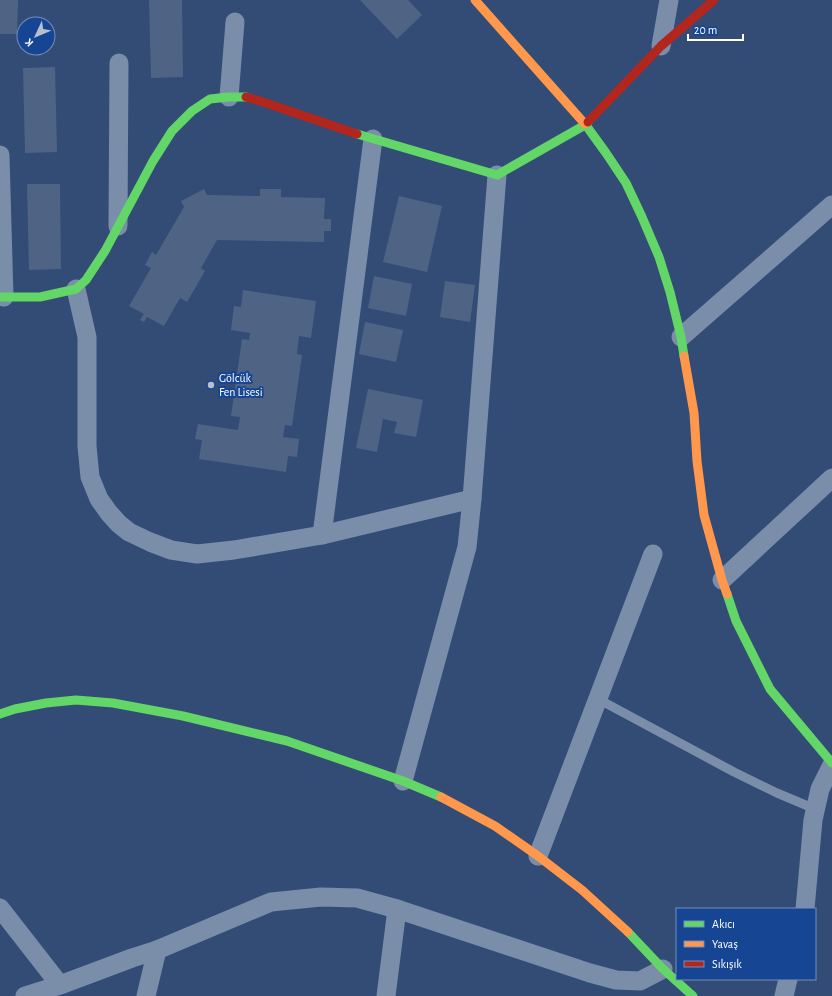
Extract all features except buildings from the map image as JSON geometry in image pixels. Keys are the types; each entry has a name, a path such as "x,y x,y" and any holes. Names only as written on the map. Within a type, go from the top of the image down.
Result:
{"street":[{"path":"475,0 585,125 606,153 626,183 659,257 670,292 681,337 694,413 704,515 722,580 736,621 770,689 832,764 820,789 815,809 805,908"},
{"path":"661,46 669,0"},
{"path":"0,155 2,297 40,297 76,289 86,280 105,251 153,161 172,131 192,111 210,99 245,97 372,139 497,175 585,125 661,46 714,0"},
{"path":"229,97 234,22"},
{"path":"118,226 119,63"},
{"path":"322,535 372,139"},
{"path":"403,781 467,548 497,175"},
{"path":"681,337 832,205"},
{"path":"76,289 87,337 86,439 90,477 99,498 109,513 129,532 170,550 197,554 234,550 322,535 472,499"},
{"path":"722,580 832,478"},
{"path":"538,856 653,554"},
{"path":"0,714 15,709 46,703 76,700 113,703 183,716 287,741 403,781 446,800 495,826 538,856 582,890 625,929 663,969 694,996"},
{"path":"26,996 157,950 271,902 321,897 357,898 397,909 590,973 616,980 640,981 663,969"},
{"path":"0,908 60,985"},
{"path":"386,996 397,909"},
{"path":"146,996 157,950"},
{"path":"784,996 788,980"}],"lane":[{"path":"598,699 734,772 777,793 815,809"}],"traffic: fast":[{"path":"0,297 40,297 76,289 86,280 105,251 153,161 172,131 192,111 210,99 246,97"},
{"path":"357,134 497,175 588,122"},
{"path":"585,124 626,183 642,217 659,257 670,292 684,356"},
{"path":"727,594 736,621 770,689 832,763"},
{"path":"0,714 15,709 46,703 76,700 113,703 183,716 287,741 403,781 441,797"},
{"path":"628,932 663,969 693,996"}],"traffic: slow":[{"path":"475,0 585,124"},
{"path":"684,356 694,413 697,461 704,515 727,594"},
{"path":"441,797 495,826 538,856 582,890 628,932"}],"traffic: jam":[{"path":"588,122 661,46 714,0"},
{"path":"246,97 357,134"}],"place":[{"name":"Gölcük Fen Lisesi","path":"211,385"}]}
